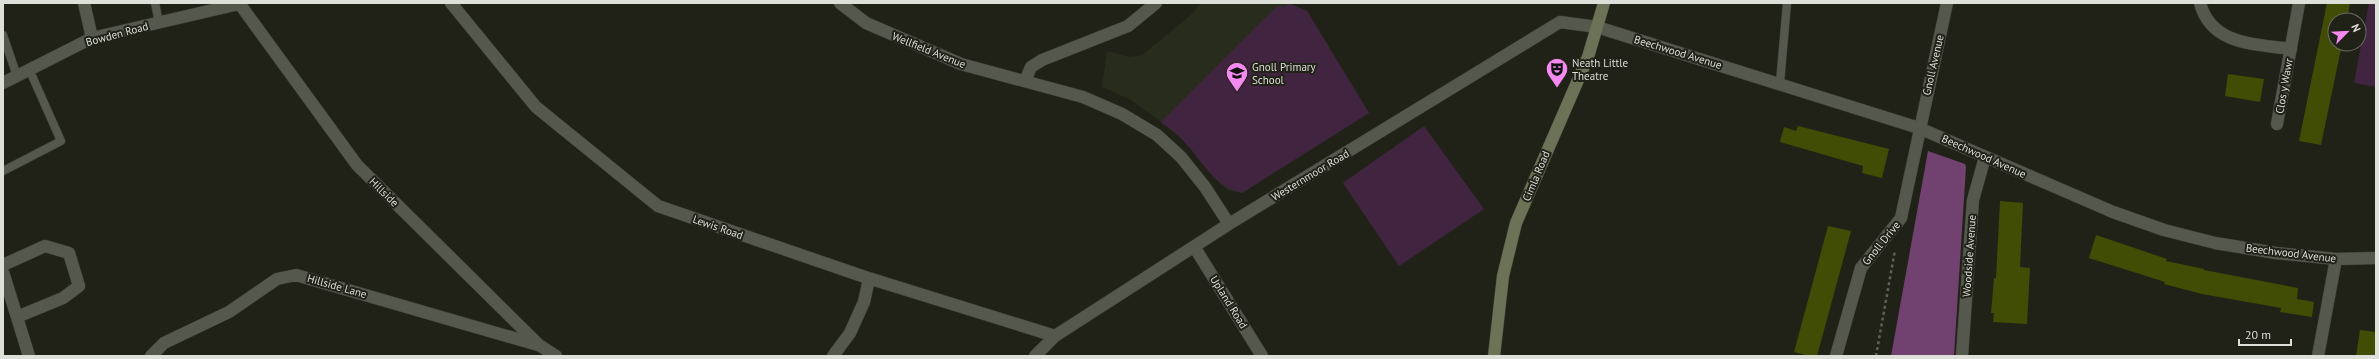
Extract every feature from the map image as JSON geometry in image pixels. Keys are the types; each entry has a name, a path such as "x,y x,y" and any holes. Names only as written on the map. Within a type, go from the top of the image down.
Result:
{"main road":[{"name":"Cimla Road","path":"1494,356 1503,276 1516,223 1588,57 1604,3"}],"street":[{"path":"84,3 92,38"},
{"name":"Lewis Road","path":"451,3 536,107 658,206 869,279 1055,336"},
{"name":"Wellfield Avenue","path":"840,3 866,23 961,64 1083,97 1122,114 1157,135 1181,157 1205,187 1229,224"},
{"path":"1025,81 1032,67 1042,60 1128,26 1156,3"},
{"name":"Gnoll Avenue","path":"1919,128 1946,3"},
{"name":"Clos y Wawr","path":"2200,3 2212,27 2227,37 2237,42 2290,49"},
{"name":"Clos y Wawr","path":"2277,124 2299,3"},
{"name":"Bowden Road","path":"3,83 92,38 239,4"},
{"name":"Hillside","path":"239,4 357,165 539,345 556,356"},
{"name":"Westernmoor Road","path":"1040,354 1055,336 1195,248 1229,224 1560,22 1597,27"},
{"name":"Beechwood Avenue","path":"1597,27 1780,83 1919,128 2113,212 2164,230 2215,243 2276,253 2336,259 2376,258"},
{"name":"Gnoll Drive","path":"1836,356 1861,268 1901,218 1919,128"},
{"name":"Woodside Avenue","path":"1962,356 1973,200 1985,157"},
{"path":"3,265 45,246 69,253 79,286 63,298 17,317"},
{"name":"Upland Road","path":"1195,248 1262,356"},
{"path":"2318,356 2336,259"},
{"path":"3,272 29,356"},
{"name":"Hillside Lane","path":"151,356 164,343 229,312 276,278 296,275 539,345"},
{"path":"833,356 850,333 864,302 869,279"}],"lane":[{"path":"155,3 159,23"},
{"path":"1780,83 1787,3"},
{"path":"3,35 17,76"},
{"path":"3,170 61,141 30,69"}],"path":[{"path":"1876,356 1895,249"}],"shaded area":[{"name":"Gnoll Primary School","path":"1200,3 1289,3 1307,11 1369,113 1242,193 1228,190 1220,184 1186,143 1156,118 1131,100 1102,87 1107,51 1130,57 1142,55 1192,14"},
{"name":"Gnoll Primary School","path":"1288,3 1307,11 1369,113 1242,193 1224,186 1217,180 1181,139 1161,122 1277,6 1286,7"},
{"path":"2369,3 2376,3 2376,87 2354,83 2360,52 2367,52 2367,14"},
{"path":"1424,126 1484,209 1399,266 1343,183"},
{"path":"1928,151 1965,164 1966,167 1954,356 1891,356"}],"building":[{"path":"2327,3 2350,3 2348,12 2327,12 2327,52 2340,52 2321,145 2299,141"},
{"path":"2228,74 2264,79 2260,102 2225,96"},
{"path":"1798,126 1889,149 1882,178 1862,173 1863,166 1780,142 1784,127 1796,131"},
{"path":"2000,201 2023,203 2020,267 2030,268 2027,324 1993,322 1994,313 1991,313 1994,278 1996,278"},
{"path":"1828,226 1851,231 1817,356 1809,356 1794,352"},
{"path":"2096,235 2167,259 2166,261 2204,270 2298,288 2297,299 2314,302 2312,317 2280,312 2281,308 2202,294 2164,284 2165,282 2089,258"},
{"path":"2360,330 2376,332 2376,356 2356,356"}],"place":[{"name":"Neath Little Theatre","path":"1557,88"},
{"name":"Gnoll Primary School","path":"1237,92"}]}
